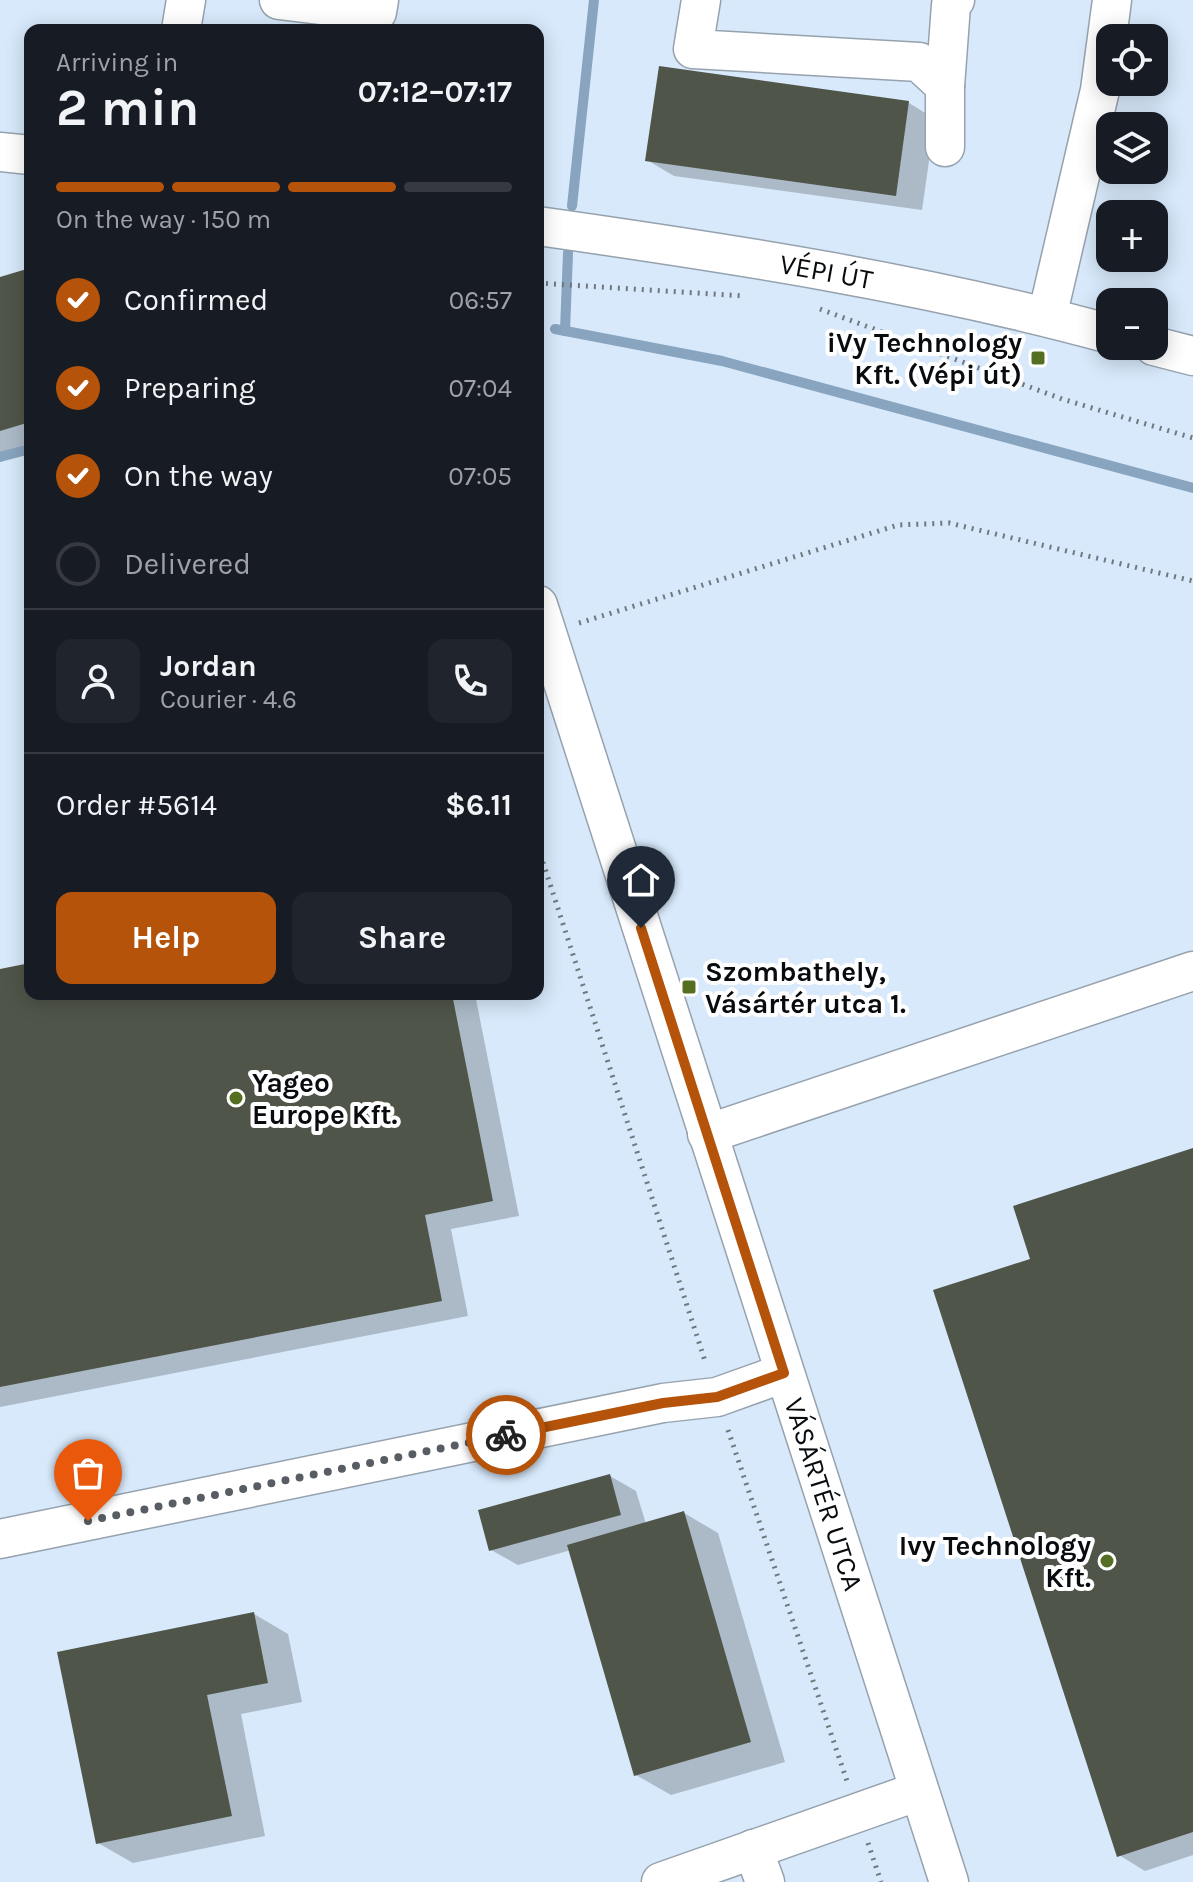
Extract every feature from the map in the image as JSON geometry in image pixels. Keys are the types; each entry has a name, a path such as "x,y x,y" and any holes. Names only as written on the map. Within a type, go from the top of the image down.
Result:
{"street":[{"path":"182,24 186,0"},
{"path":"279,0 377,12 379,0"},
{"path":"701,0 693,49 919,62 945,86"},
{"path":"945,147 945,86 951,5 955,0"},
{"path":"1047,317 1100,90 1112,0"},
{"path":"0,152 24,154"},
{"name":"VÉPI ÚT","path":"546,230 846,277 1047,317 1096,330"},
{"path":"1168,350 1193,356"},
{"name":"VÁSÁRTÉR UTCA","path":"544,625 949,1882"},
{"path":"707,1134 1193,971"},
{"path":"0,1539 663,1403 717,1397 784,1373"},
{"path":"661,1882 759,1866 919,1791"}],"path":[{"path":"544,283 755,297"},
{"path":"809,306 1062,399 1193,438"},
{"path":"544,618 898,525 949,523 1193,581"}],"shaded area":[{"path":"0,0 1193,0 1193,1882 0,1882"}],"building":[{"path":"659,66 909,101 896,196 645,161"},
{"path":"24,270 24,424 0,431 0,277"},
{"name":"Yageo Europe Kft.","path":"24,964 24,1000 453,1000 493,1201 425,1215 442,1301 0,1387 0,969"},
{"name":"Ivy Technology Kft.","path":"1193,1148 1193,1832 1117,1857 933,1290 1030,1259 1013,1206"},
{"path":"610,1474 621,1515 489,1551 478,1510"},
{"path":"684,1511 751,1742 634,1776 567,1545"},
{"path":"254,1612 268,1683 207,1695 232,1816 96,1844 57,1652"}],"waterway":[{"path":"572,206 594,0"},
{"path":"565,331 568,253"},
{"path":"555,329 722,361 1193,488"},
{"path":"0,457 24,451"}],"way so far":[{"path":"88,1521 506,1435"}],"place":[{"name":"iVy Technology Kft. (Vépi út)","path":"1038,358"},
{"name":"Szombathely, Vásártér utca 1.","path":"689,987"},
{"name":"Yageo Europe Kft.","path":"236,1098"},
{"name":"Ivy Technology Kft.","path":"1107,1561"}],"route":[{"path":"506,1435 663,1403 717,1397 784,1373 641,928"}]}
